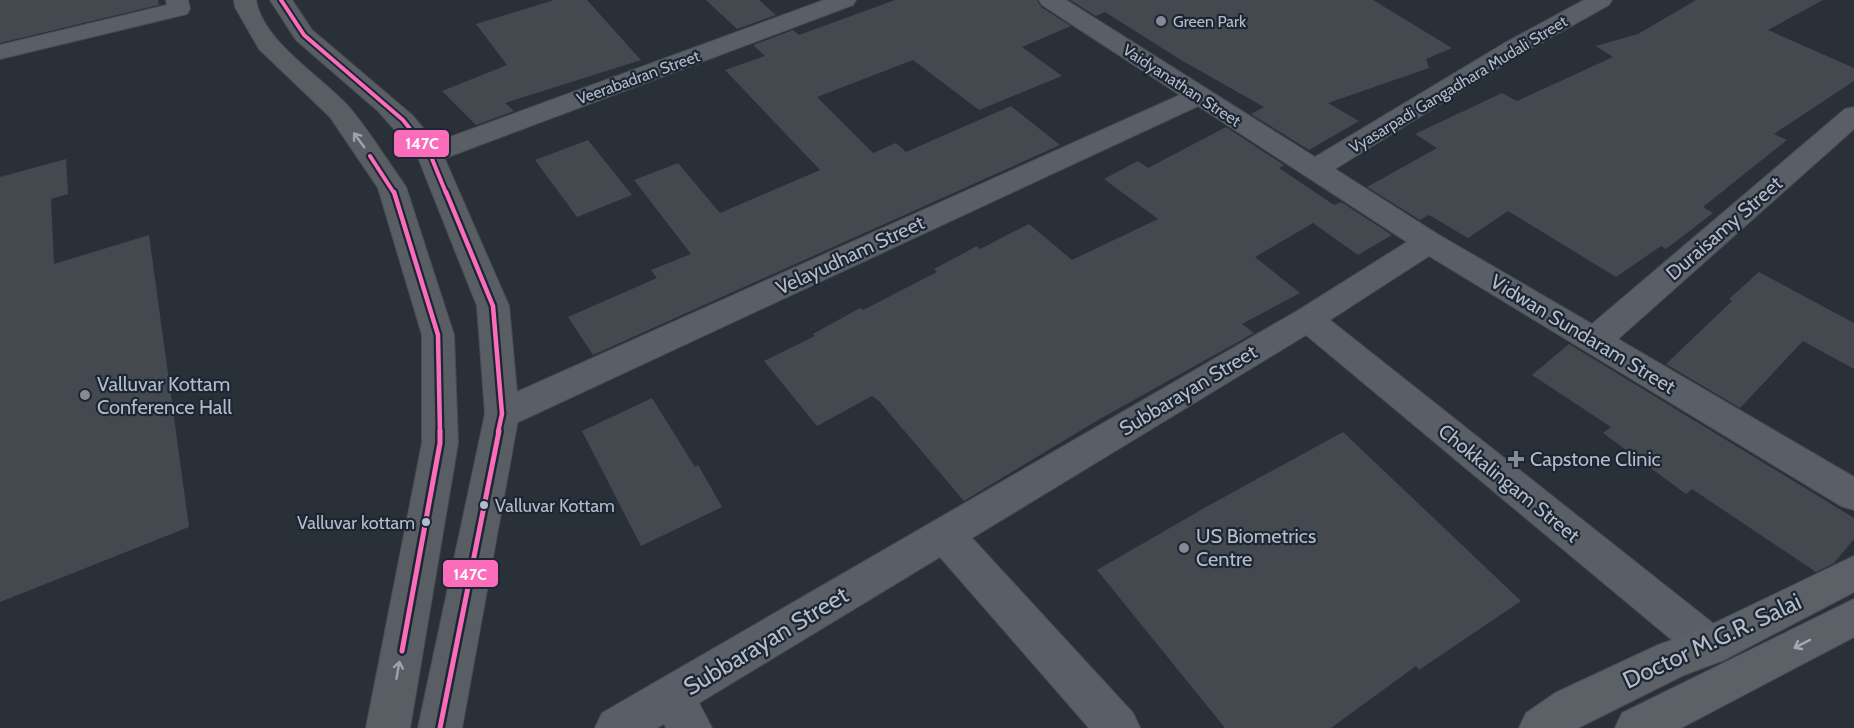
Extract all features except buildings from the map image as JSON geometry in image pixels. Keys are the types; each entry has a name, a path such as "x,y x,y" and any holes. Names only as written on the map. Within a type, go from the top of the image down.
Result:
{"main road":[{"path":"245,0 246,7 267,44 339,112 393,187 438,335 440,443 388,728"},
{"path":"281,0 303,34 382,100 430,154 493,306 502,414 440,728"},
{"name":"Doctor M.G.R. Salai","path":"1556,718 1673,659 1710,646 1854,573"},
{"name":"Doctor M.G.R. Salai","path":"1637,728 1854,617"}],"street":[{"path":"0,52 179,9 177,0"},
{"name":"Veerabadran Street","path":"430,154 845,0"},
{"name":"Vaidyanathan Street","path":"1050,0 1315,169"},
{"name":"Vyasarpadi Gangadhara Mudali Street","path":"1315,169 1512,50 1601,0"},
{"name":"Velayudham Street","path":"502,414 1198,96"},
{"name":"Duraisamy Street","path":"1594,340 1854,115"},
{"name":"Vidwan Sundaram Street","path":"1315,169 1429,242 1854,495"},
{"name":"Subbarayan Street","path":"617,728 681,712 944,534 1308,320 1429,242"},
{"name":"Chokkalingam Street","path":"1308,320 1710,646"},
{"path":"944,534 1118,728"}],"transit line":[{"name":"147C","path":"281,0 304,35 403,120 430,154 493,306 502,414 440,728"},
{"name":"147C","path":"370,156 392,187 438,335 440,443 402,651"}],"place":[{"name":"Green Park","path":"1161,21"},
{"name":"Valluvar Kottam Conference Hall","path":"85,395"},
{"name":"Capstone Clinic","path":"1516,459"},
{"name":"Valluvar Kottam","path":"484,505"},
{"name":"Valluvar kottam","path":"426,522"},
{"name":"US Biometrics Centre","path":"1184,548"}]}
